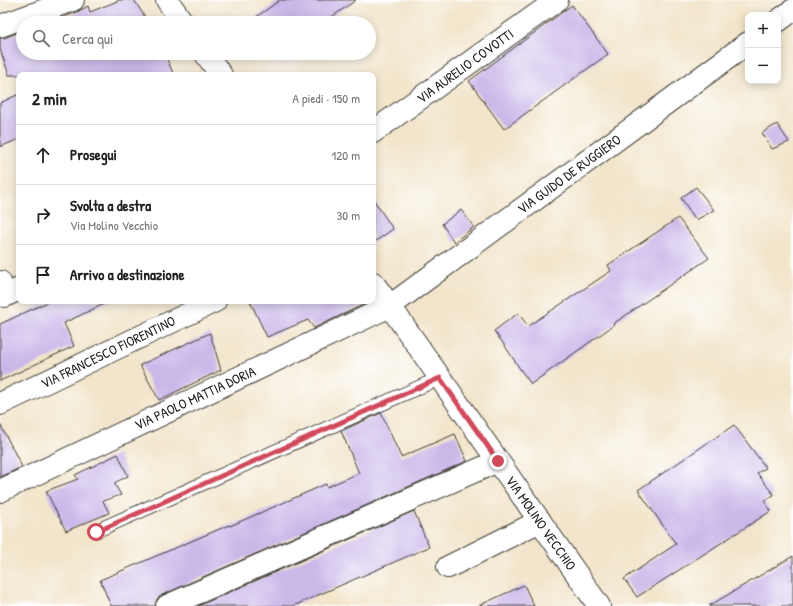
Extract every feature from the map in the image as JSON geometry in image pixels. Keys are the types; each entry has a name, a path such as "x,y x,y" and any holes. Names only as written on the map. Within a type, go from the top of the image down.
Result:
{"street":[{"path":"28,16 73,0"},
{"path":"167,0 178,16"},
{"name":"VIA AURELIO COVOTTI","path":"376,130 557,0"},
{"path":"781,19 793,10"},
{"path":"0,26 16,20"},
{"name":"VIA GUIDO DE RUGGIERO","path":"390,306 745,45"},
{"path":"210,60 219,72"},
{"path":"0,282 5,296 16,290"},
{"name":"VIA MOLINO VECCHIO","path":"376,287 599,606"},
{"name":"VIA FRANCESCO FIORENTINO","path":"0,404 209,304"},
{"name":"VIA PAOLO MATTIA DORIA","path":"0,491 390,306"},
{"path":"167,606 498,461"},
{"path":"448,567 540,521"}],"lane":[{"path":"96,532 440,378"}],"building":[{"path":"120,0 134,0 144,16 67,16 88,6 90,12"},
{"path":"280,0 356,0 333,16 258,16"},
{"path":"572,5 608,54 504,129 469,81"},
{"path":"16,33 16,60 167,60 173,72 16,72 16,75 9,75 0,49 0,38"},
{"path":"16,95 16,140 0,147 0,103"},
{"path":"777,124 789,142 772,149 762,133"},
{"path":"696,187 714,210 696,220 681,198"},
{"path":"376,204 393,229 376,241"},
{"path":"461,210 474,227 454,242 442,224"},
{"path":"678,218 709,258 613,324 614,325 531,384 494,331 518,313 528,326 611,271 608,265"},
{"path":"43,304 104,304 64,323 74,346 0,381 0,324"},
{"path":"251,304 365,304 314,328 308,320 267,337"},
{"path":"210,333 221,370 159,400 140,365"},
{"path":"381,413 401,457 455,434 467,461 162,595 157,599 155,606 111,606 100,580 326,484 327,487 359,473 341,431"},
{"path":"0,424 22,467 0,477"},
{"path":"734,425 766,468 757,473 774,495 764,501 771,511 637,597 624,579 676,544 638,490"},
{"path":"118,454 128,476 114,483 121,495 103,501 109,513 66,531 46,491 78,479 75,475"},
{"path":"414,511 429,547 293,606 198,606"},
{"path":"793,556 793,606 709,606"},
{"path":"524,585 534,606 478,606"}],"route":[{"path":"96,532 440,378 498,461"}]}
